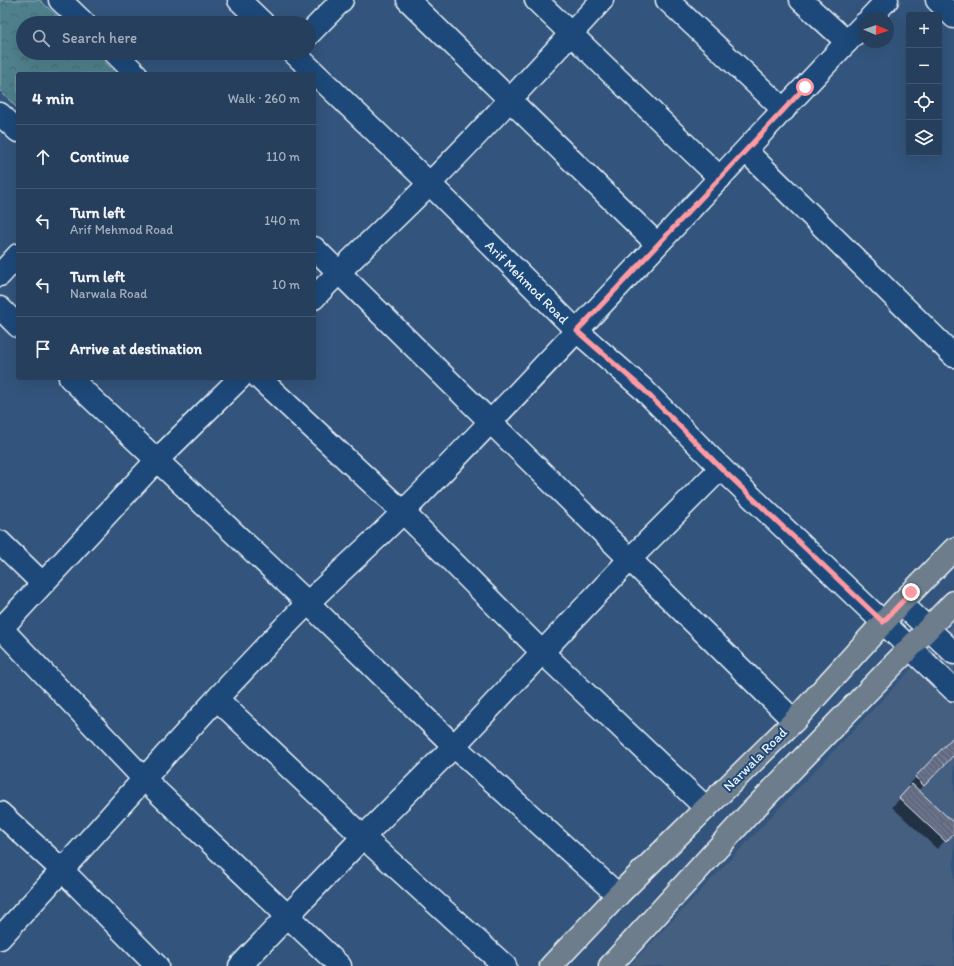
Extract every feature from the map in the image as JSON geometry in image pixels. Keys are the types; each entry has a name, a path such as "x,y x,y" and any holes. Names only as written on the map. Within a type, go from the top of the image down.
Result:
{"main road":[{"name":"Narwala Road","path":"551,966 618,895 794,721 883,622 954,549"},
{"path":"610,966 747,816 954,602"}],"street":[{"path":"60,0 77,16"},
{"path":"239,0 256,16"},
{"path":"316,27 342,0"},
{"path":"408,0 657,244"},
{"path":"536,0 720,178"},
{"path":"316,296 338,272 430,184 602,0"},
{"path":"667,0 784,110"},
{"path":"801,0 846,42"},
{"path":"876,12 887,0"},
{"path":"937,0 954,17"},
{"path":"0,938 63,871 144,779 308,603 402,512 490,422 858,30"},
{"path":"122,60 134,72"},
{"name":"Arif Mehmod Road","path":"301,60 314,72"},
{"name":"Arif Mehmod Road","path":"316,74 430,184 577,331 643,389 721,468 954,690"},
{"path":"0,114 16,129"},
{"path":"746,151 954,356"},
{"path":"316,250 794,721"},
{"path":"0,275 16,257"},
{"path":"0,308 16,324"},
{"path":"72,380 308,603 454,746 618,895"},
{"path":"238,380 157,460 1,629 144,779 288,914 340,966"},
{"path":"260,380 402,512 543,653 706,808"},
{"path":"240,966 288,914 454,746 629,560 721,468"},
{"path":"0,542 42,583"},
{"path":"901,603 954,653"},
{"path":"218,700 363,837 505,966"},
{"path":"0,813 63,871 157,966"}],"shaded area":[{"path":"954,624 954,966 629,966"}],"green space":[{"path":"0,0 40,0 57,16 16,16 16,60 103,60 115,72 16,72 16,107 0,91"}],"building":[{"path":"954,736 954,755 924,786 915,777"},
{"path":"912,784 954,823 954,833 946,842 899,798"}],"route":[{"path":"805,87 577,331 643,389 721,468 883,622 911,592"}]}
